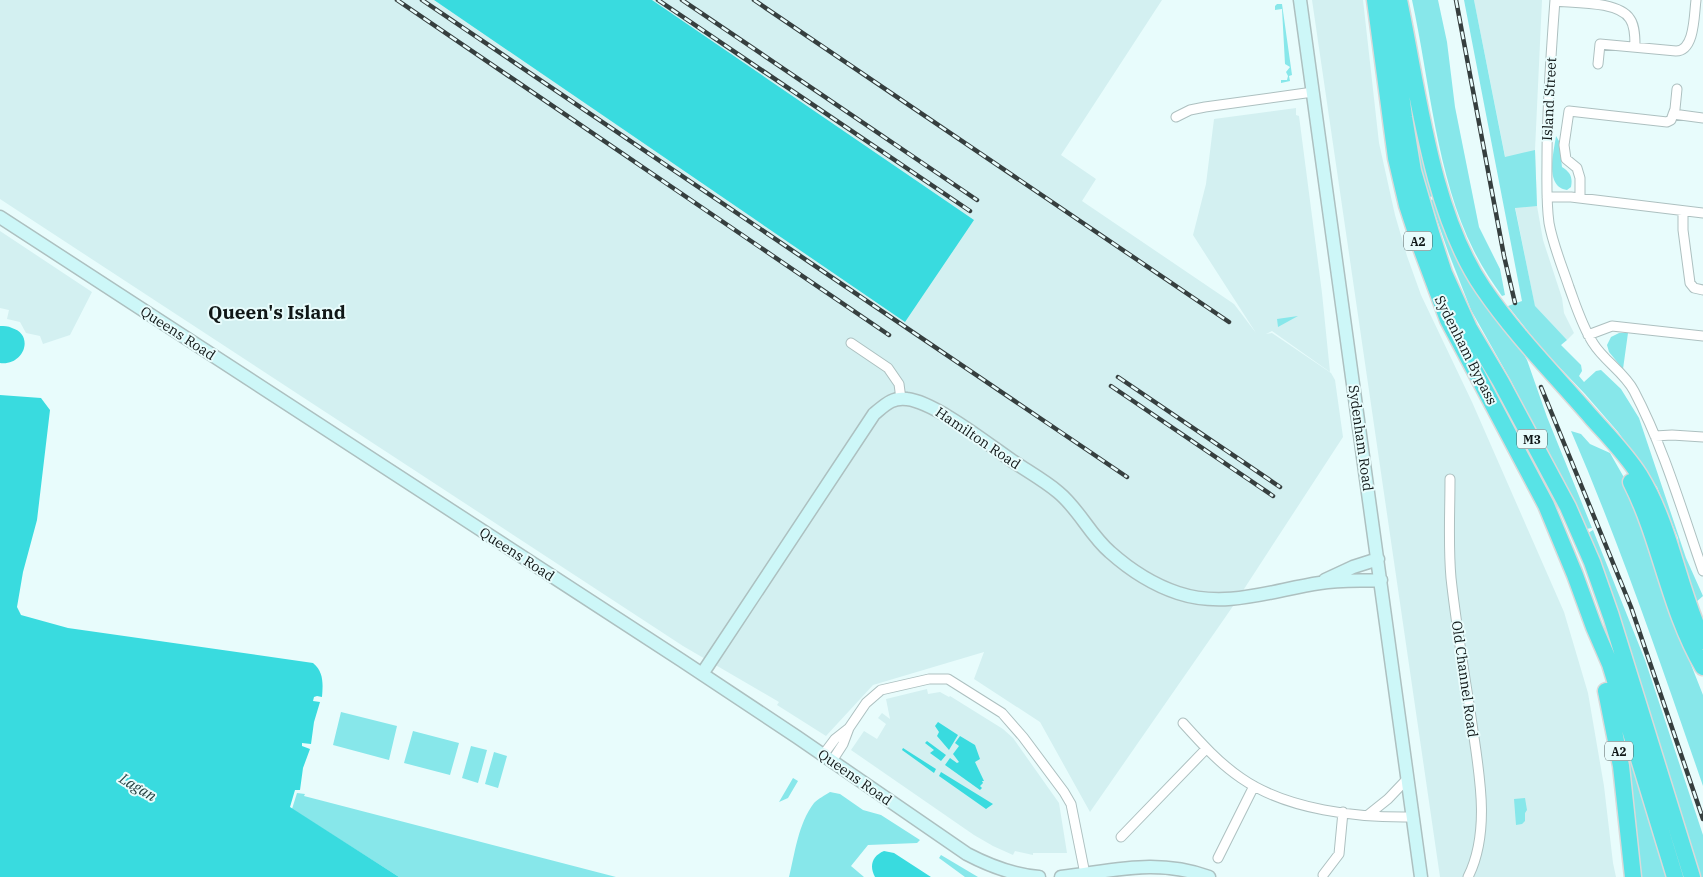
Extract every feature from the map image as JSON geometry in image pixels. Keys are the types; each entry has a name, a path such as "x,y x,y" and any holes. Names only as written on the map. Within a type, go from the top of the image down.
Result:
{"highway":[{"name":"Sydenham Bypass","path":"1375,0 1396,158 1407,205 1420,245 1448,320 1546,504 1594,627"},
{"name":"M3","path":"1389,0 1413,171 1444,273 1469,328 1501,382 1559,490 1592,562 1611,616 1692,877"},
{"path":"1399,0 1431,155 1447,212 1467,263 1482,288 1510,325 1626,456 1652,498 1666,532 1683,588 1703,641"},
{"path":"1594,420 1624,468 1640,499 1683,627 1703,667"},
{"name":"A2","path":"1594,627 1621,766 1633,877"},
{"path":"1594,627 1610,664 1675,877"}],"street":[{"name":"Sydenham Road","path":"1300,0 1421,877"},
{"path":"1555,0 1606,6 1620,11 1630,19 1634,32 1635,46"},
{"name":"Island Street","path":"1555,0 1548,95 1547,198 1553,241 1588,335 1593,344 1621,372 1633,389 1655,436 1703,571"},
{"path":"1598,64 1600,44 1681,51 1690,41 1696,0"},
{"path":"1580,198 1580,178 1577,168 1566,159 1564,145 1569,111 1662,122 1671,120 1677,89"},
{"path":"1176,117 1190,110 1204,107 1313,92"},
{"path":"1673,114 1703,118"},
{"path":"1547,198 1580,198 1703,213"},
{"path":"1683,211 1683,230 1690,283 1694,288 1703,290"},
{"name":"Queens Road","path":"0,217 702,674 967,854 986,864 1009,872 1039,877"},
{"path":"1588,335 1612,326 1703,336"},
{"path":"702,674 874,414 889,401 901,398 899,384 888,368 852,343"},
{"name":"Hamilton Road","path":"901,398 929,406 1051,487 1082,517 1110,552 1145,578 1178,593 1219,599 1253,597 1321,583 1380,580"},
{"path":"1655,436 1703,437"},
{"name":"Old Channel Road","path":"1450,479 1451,576 1482,815 1477,858 1468,877"},
{"name":"Hamilton Road","path":"1321,583 1353,567 1378,559"},
{"path":"828,758 843,744 849,728 866,704 881,690 939,678 948,679 1002,713 1023,737 1071,804 1086,874"},
{"path":"1183,723 1206,749 1240,778 1274,796 1296,803 1343,812 1413,817"},
{"path":"1121,837 1206,749"},
{"path":"1368,815 1378,808 1408,778"},
{"path":"1218,858 1254,786"},
{"path":"1323,875 1339,854 1343,812"},
{"path":"1061,877 1119,868 1144,867 1172,868 1209,877"}],"shaded area":[{"path":"0,0 1162,0 1061,155 1096,179 1082,201 1234,304 1256,333 1193,235 1206,184 1214,119 1296,108 1296,115 1299,116 1322,293 1330,372 1272,331 1266,334 1272,333 1331,373 1335,380 1343,437 1231,609 1090,812 1040,722 974,679 984,652 873,685 826,736 777,705 779,702 683,646 0,199"},
{"path":"1312,0 1363,0 1379,143 1395,215 1421,295 1472,402 1564,612 1588,693 1604,786 1616,877 1440,877"},
{"path":"1412,0 1438,0 1447,42 1455,107 1479,227 1500,269 1505,295 1502,296 1474,251 1461,222 1451,191 1435,128"},
{"path":"1464,0 1474,0 1505,157 1535,150 1537,206 1515,208 1535,306 1567,340 1561,345 1581,365 1582,371 1579,376 1584,382 1596,371 1601,370 1621,389 1639,418 1686,558 1703,596 1695,603 1681,561 1678,538 1657,487 1618,432 1542,349 1508,306 1522,301"},
{"path":"1474,0 1542,0 1535,150 1537,206 1543,240 1562,298 1564,313 1574,333 1567,340 1535,307"},
{"path":"1277,4 1282,4 1292,75 1289,76 1290,81 1281,83 1281,80 1287,80 1286,72 1290,67 1285,64 1282,9 1275,10"},
{"path":"1409,87 1435,196 1429,197 1422,174"},
{"path":"1556,136 1559,141 1562,167 1569,173 1572,180 1571,187 1567,190 1555,182 1553,176 1552,168"},
{"path":"1436,199 1527,360 1547,417 1592,528 1586,529 1511,381 1471,310 1430,200"},
{"path":"0,231 92,292 70,335 43,344 40,336 26,333 20,322 7,319 9,310 0,308"},
{"path":"1298,316 1278,327 1277,319"},
{"path":"1619,333 1628,333 1623,369 1609,352 1607,345 1611,337"},
{"path":"1571,431 1581,434 1590,444 1610,453 1626,481 1675,624 1703,695 1703,786 1624,563"},
{"path":"1593,530 1645,660 1703,835 1703,877 1701,877 1694,856 1610,586 1588,533"},
{"path":"927,689 928,694 940,692 950,696 1003,729 1013,738 1059,803 1067,853 1033,853 1033,855 1015,851 1013,855 993,846 974,835 851,750 864,731 877,739 886,724 878,718 882,713 890,719 886,699"},
{"path":"341,712 397,726 389,760 333,745"},
{"path":"413,731 459,743 450,775 404,763"},
{"path":"1624,737 1666,877 1642,877"},
{"path":"471,746 487,750 478,783 462,778"},
{"path":"494,752 507,756 498,788 485,784"},
{"path":"793,778 798,781 788,798 779,802"},
{"path":"830,792 840,794 863,810 881,815 920,840 917,843 868,845 851,866 864,877 789,877 804,820 814,803"},
{"path":"297,793 616,877 399,877 292,809"},
{"path":"1525,798 1527,810 1525,821 1522,824 1516,825 1514,799"},
{"path":"941,855 978,877 965,877 939,858"}],"water":[{"path":"434,0 652,0 974,220 905,322"},
{"path":"0,326 9,327 19,332 25,343 20,355 8,363 0,363"},
{"name":"Lagan","path":"0,395 41,398 50,410 37,520 23,572 17,607 21,615 68,628 313,663 321,674 322,697 314,697 313,701 320,702 314,722 311,744 302,743 302,746 310,749 303,768 300,790 295,790 290,807 399,877 0,877"},
{"path":"938,722 958,735 949,750 937,736 939,732 935,726"},
{"path":"960,736 975,745 980,759 975,762 984,781 982,781 983,783 980,786 982,788 980,790 945,765 950,758 957,763 959,762 953,754 959,746 955,743"},
{"path":"927,741 946,755 941,761 930,753 934,750 925,743"},
{"path":"903,748 936,769 934,773 902,750"},
{"path":"941,772 993,804 986,809 939,776"},
{"path":"884,851 894,853 931,877 875,877 872,869 874,859"}],"railway":[{"path":"397,0 889,335"},
{"path":"422,0 1127,477"},
{"path":"658,0 970,211"},
{"path":"682,0 977,200"},
{"path":"754,0 1229,322"},
{"path":"1456,0 1504,256 1515,303"},
{"path":"1118,377 1280,487"},
{"path":"1111,386 1273,496"},
{"path":"1541,387 1631,607 1703,819"}],"district":[{"name":"Queen's Island","path":"277,312"}]}
